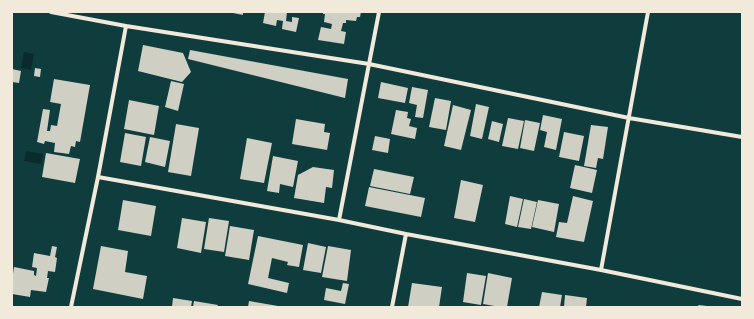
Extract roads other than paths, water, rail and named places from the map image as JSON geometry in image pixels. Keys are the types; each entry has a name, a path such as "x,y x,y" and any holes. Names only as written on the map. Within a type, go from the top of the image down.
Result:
{"street":[{"path":"51,12 126,26 369,64 628,118 742,137"},
{"path":"339,220 380,12"},
{"path":"601,270 648,12"},
{"path":"71,307 98,177 126,26"},
{"path":"98,177 339,220 601,270 742,299"},
{"path":"392,307 406,234"}],"water":[{"path":"24,52 34,54 31,70 21,68"},
{"path":"26,151 43,154 41,164 24,161"}]}
